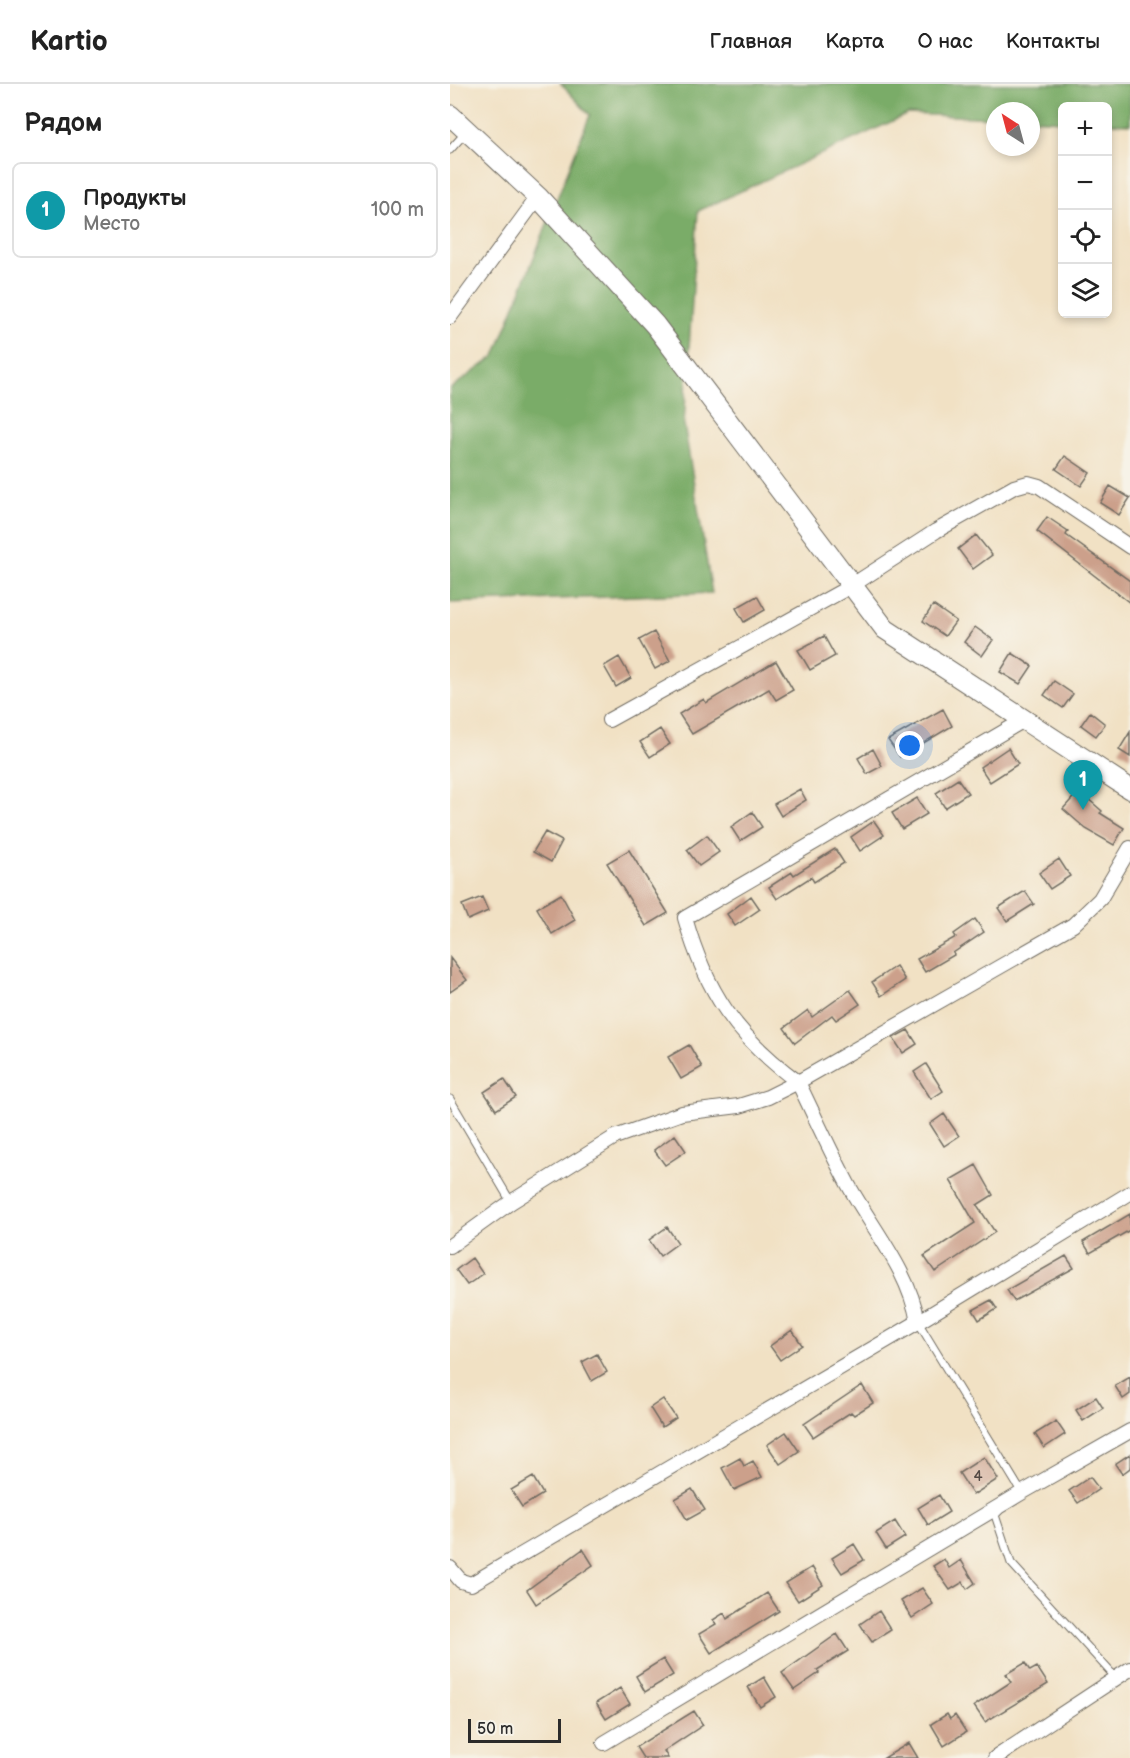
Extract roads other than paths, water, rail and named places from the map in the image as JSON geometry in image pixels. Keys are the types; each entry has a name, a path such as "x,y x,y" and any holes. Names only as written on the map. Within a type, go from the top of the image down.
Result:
{"street":[{"path":"450,115 538,197 655,326 885,629 1130,789"},
{"path":"450,317 538,197"},
{"path":"609,720 851,586 936,531 1014,487 1028,483 1039,486 1130,547"},
{"path":"918,1322 914,1299 905,1278 849,1186 798,1082 751,1044 728,1014 696,956 685,918 1024,720"},
{"path":"450,1246 511,1202 615,1137 682,1113 739,1107 768,1097 1073,926 1100,900 1130,848"},
{"path":"450,1568 461,1581 471,1584 918,1322 1130,1193"},
{"path":"604,1743 1023,1492 1130,1431"},
{"path":"995,1758 1130,1669"},
{"path":"1116,1678 1130,1682"}],"lane":[{"path":"450,150 468,130"},
{"path":"450,1100 511,1202"},
{"path":"918,1322 1023,1492 995,1515 1011,1563 1116,1678"}],"place":[{"name":"Продукты","path":"1083,810"}]}
